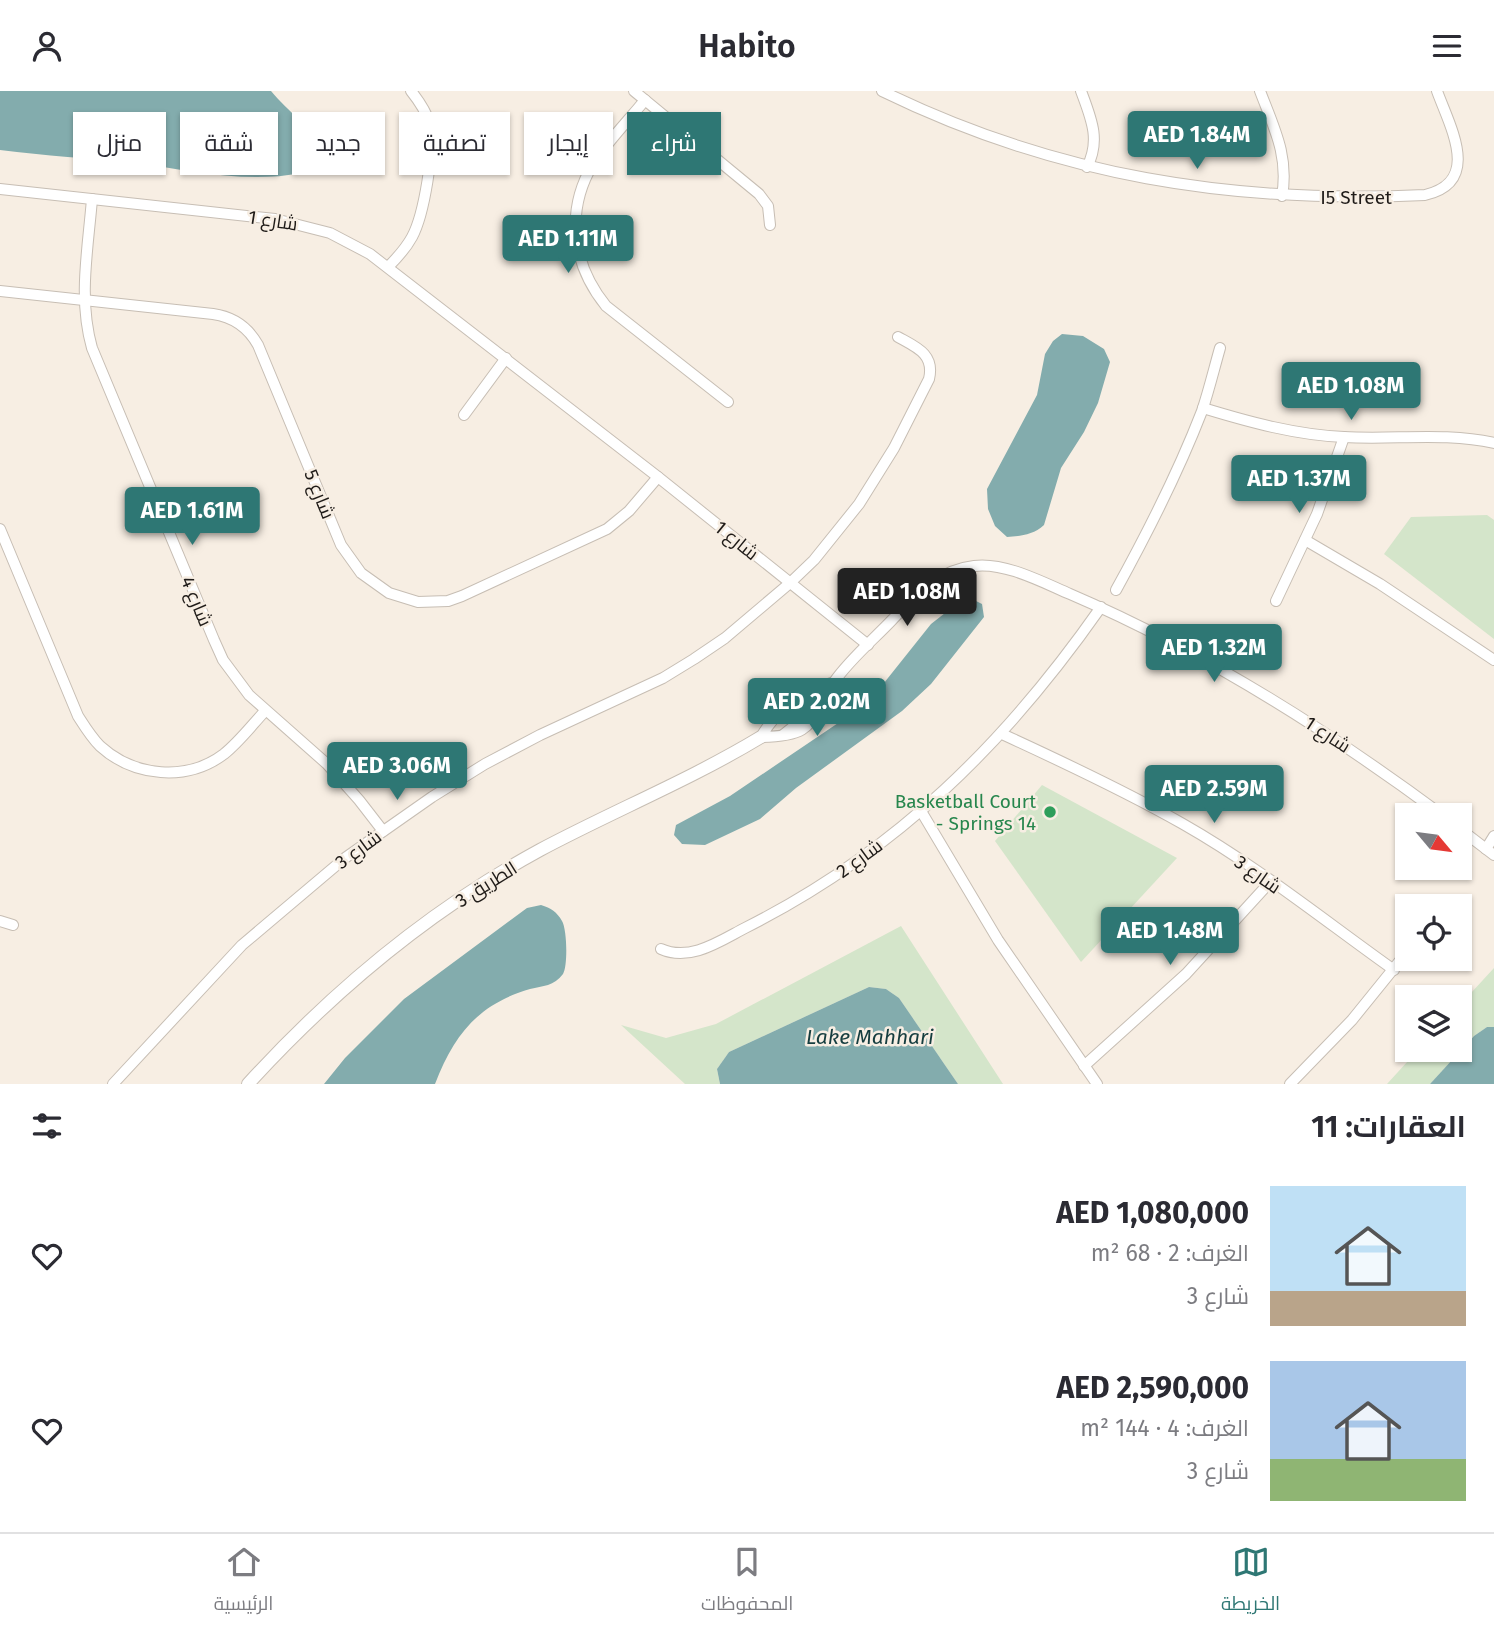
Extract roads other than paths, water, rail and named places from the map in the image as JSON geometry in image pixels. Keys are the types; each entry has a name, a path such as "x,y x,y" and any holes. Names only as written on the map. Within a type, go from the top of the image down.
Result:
{"street":[{"path":"388,267 405,248 418,224 431,151 429,121 421,103 411,91"},
{"path":"634,91 759,194 768,207 770,225"},
{"name":"I5 Street","path":"882,91 958,125 1012,145 1087,167 1181,185 1282,196 1350,198 1437,193 1454,178 1460,156 1437,91"},
{"path":"1081,91 1095,134 1094,151 1087,167"},
{"path":"1260,91 1284,159 1282,196"},
{"path":"645,100 595,162 584,182 577,204 577,250 584,272 606,306 728,403"},
{"name":"شارع 1","path":"0,189 275,219 308,226 351,242 388,267 506,358 868,645 923,588 948,573 977,565 1013,572 1101,607 1214,666 1274,700 1362,756 1426,803"},
{"name":"شارع 4","path":"92,199 84,299 92,348 214,640 235,678 265,711 327,764 383,831"},
{"name":"شارع 5","path":"0,291 222,315 247,329 258,345 341,545 361,573 374,584 403,599 433,603 463,596 599,534 623,518 658,477"},
{"path":"790,583 835,535 866,493 894,448 929,379 931,366 926,355 898,337"},
{"path":"1116,590 1168,492 1203,408 1220,348"},
{"path":"464,415 506,358"},
{"path":"1203,408 1268,426 1344,437 1462,439 1494,443"},
{"path":"1276,601 1327,489 1344,437"},
{"path":"0,529 78,716 95,740 113,756 146,771 186,771 205,765 222,755 265,711"},
{"path":"1305,540 1380,584 1494,660"},
{"name":"شارع 3","path":"113,1084 242,946 309,886 383,831 432,796 485,764 551,729 663,678 725,638 790,583"},
{"name":"شارع 2","path":"661,949 680,954 695,951 760,920 840,872 921,811 1002,734 1041,688 1101,607"},
{"path":"834,682 868,645"},
{"name":"3 الطريق","path":"761,737 781,737 803,729 818,713 834,682"},
{"name":"3 الطريق","path":"248,1084 318,1012 358,976 479,887 539,851 698,773 761,737 777,713 787,704 834,682"},
{"name":"شارع 3","path":"1002,734 1185,825 1394,970"},
{"path":"921,811 998,940 1097,1084"},
{"path":"1472,838 1490,852 1494,836"},
{"path":"1084,1066 1186,974 1270,882"},
{"path":"0,921 13,925"},
{"path":"1290,1084 1352,1020 1394,970"}],"water":[{"path":"0,91 271,91 292,113 292,174 280,176 218,175 278,175 278,112 180,112 180,170 166,167 166,112 73,112 73,157 0,150"},
{"path":"1062,334 1083,336 1104,349 1110,362 1098,403 1084,432 1061,468 1044,525 1031,533 1007,537 995,526 988,509 987,489 1037,395 1045,354 1053,341"},
{"path":"974,600 982,604 984,617 931,684 902,711 796,788 760,819 705,845 682,844 674,835 676,825 730,796 847,717 880,688 931,624 954,606"},
{"path":"541,905 556,913 564,925 566,956 563,974 552,983 512,995 482,1013 460,1036 442,1066 435,1084 324,1084 345,1058 404,999 527,908"},
{"name":"Lake Mahhari","path":"869,987 886,989 899,998 958,1084 720,1084 717,1069 729,1052"},
{"path":"1487,1027 1494,1027 1494,1084 1430,1084 1450,1062 1472,1062 1474,1036"}],"place":[{"name":"Basketball Court - Springs 14","path":"1050,812"}]}
